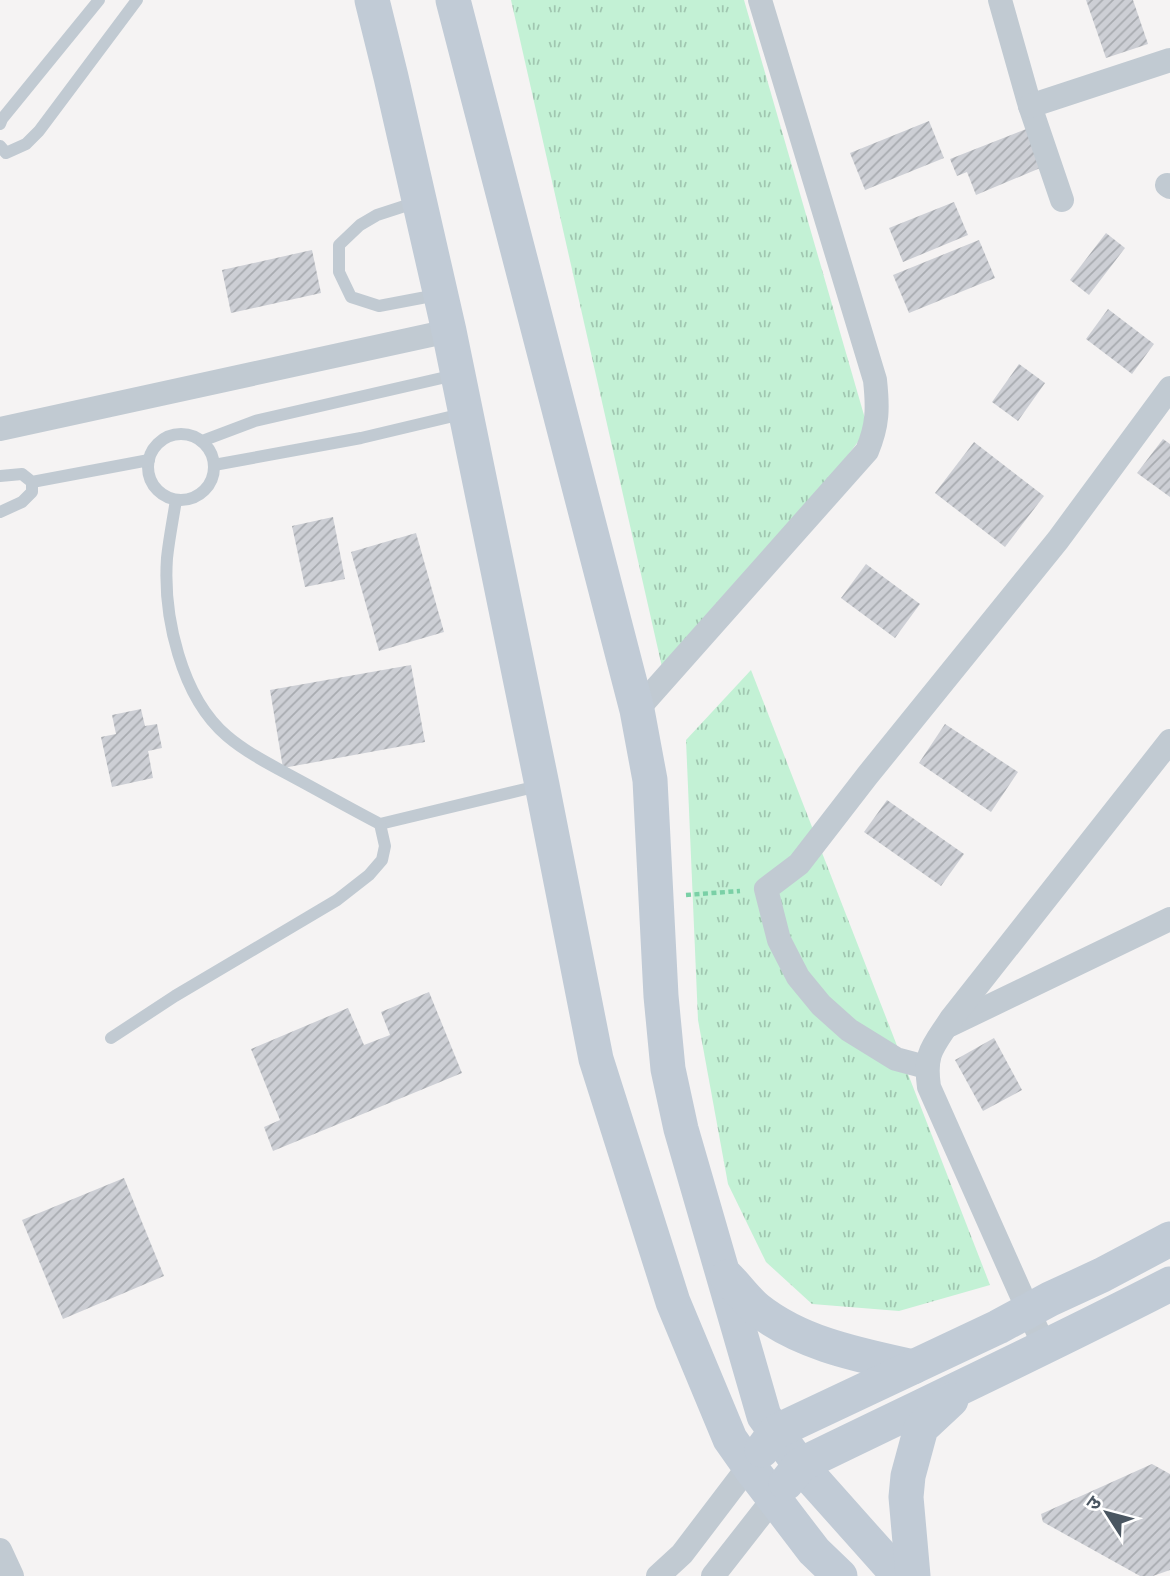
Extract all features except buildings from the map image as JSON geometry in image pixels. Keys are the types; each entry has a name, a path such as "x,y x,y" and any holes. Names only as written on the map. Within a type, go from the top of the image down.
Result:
{"street":[{"path":"372,0 449,331 596,1059 673,1302 730,1438 814,1551 840,1576"},
{"path":"453,0 636,710 650,780 661,996 668,1069 681,1129 764,1416 800,1465 899,1576"},
{"path":"636,710 867,451 875,432 878,405 875,380 760,0"},
{"path":"1000,0 1030,106 1062,200"},
{"path":"1030,106 1170,60"},
{"path":"0,429 449,331"},
{"path":"926,1067 896,1059 849,1030 821,1005 798,977 779,940 766,889 799,864 1058,540 1170,388"},
{"path":"1045,1348 929,1087 926,1067 931,1049 946,1027 1170,741"},
{"path":"946,1027 1170,919"},
{"path":"658,1576 682,1554 775,1432 998,1327 1050,1298 1102,1275 1170,1239"},
{"path":"722,1272 756,1308 790,1331 850,1353 913,1367"},
{"path":"713,1576 800,1465 1045,1348 1170,1284"},
{"path":"913,1576 906,1497 908,1476 921,1428 968,1383"},
{"path":"0,1550 12,1576"}],"lane":[{"path":"0,124 99,0"},
{"path":"0,146 5,153 26,145 137,0"},
{"path":"419,201 377,215 360,225 339,245 339,272 351,297 379,306 441,295"},
{"path":"202,441 255,421 458,374"},
{"path":"214,465 361,438 466,413"},
{"path":"181,434 192,436 202,441 209,449 214,465 211,481 205,490 187,500 166,497 151,481 149,460 160,441 181,434"},
{"path":"0,476 22,474 32,482 149,460"},
{"path":"0,512 22,502 32,492 32,482"},
{"path":"176,500 167,559 169,612 179,653 190,688 209,718 250,754 380,824 542,785"},
{"path":"111,1038 175,996 338,900 369,875 382,860 385,846 380,824"}],"path":[{"path":"657,897 766,889"}],"green space":[{"path":"511,0 744,0 868,429 667,689"},
{"path":"751,670 990,1285 899,1311 812,1304 766,1262 728,1184 698,1020 686,740"}]}
